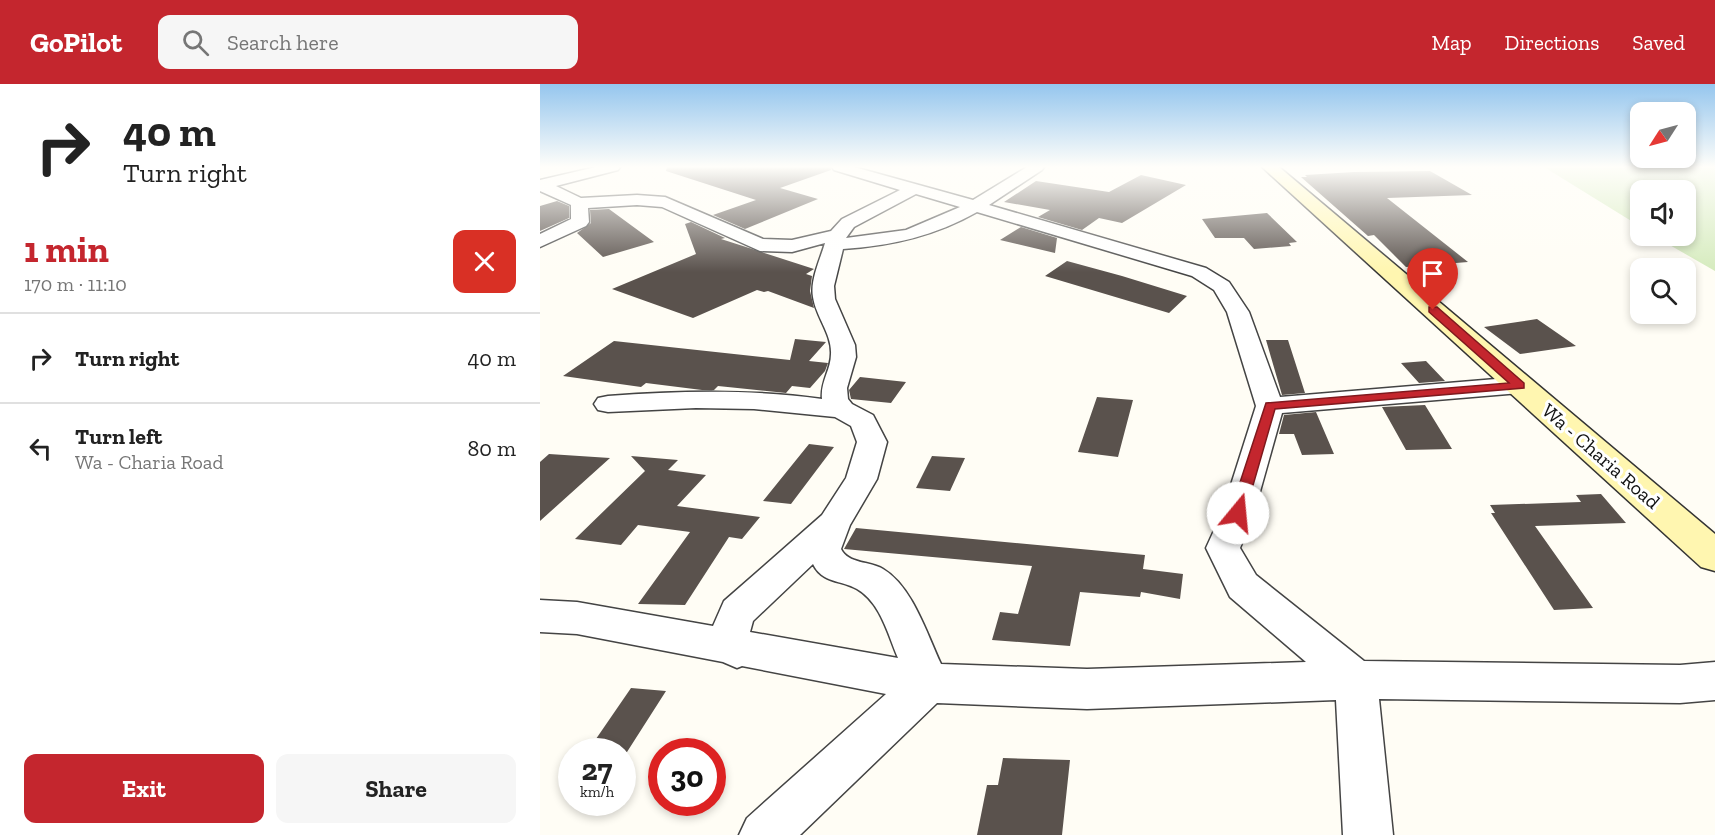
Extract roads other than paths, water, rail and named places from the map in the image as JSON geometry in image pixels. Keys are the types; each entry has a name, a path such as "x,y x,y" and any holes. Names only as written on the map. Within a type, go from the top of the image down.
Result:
{"street":[{"path":"540,241 580,222 579,203 597,202"},
{"path":"665,202 760,245 792,246 836,240 878,241 941,224 981,202"},
{"path":"842,410 835,399 834,388 844,357 843,345 824,299 823,286 836,240 848,223 889,202"},
{"path":"962,202 1199,272 1222,286 1238,312 1270,406 1238,513 1223,548 1243,586 1356,680 1368,835"},
{"name":"Wa - Charia Road","path":"1310,202 1715,556"},
{"path":"1270,406 1520,385"},
{"path":"608,404 646,401 793,401 842,410 862,421 872,442 861,479 834,524 824,549 830,562 841,570 870,579 892,598 929,683"},
{"path":"737,650 730,631 737,612 834,524"},
{"path":"540,616 577,618 737,650 929,683 1087,689 1356,680 1680,684 1715,681"},
{"path":"764,835 929,683"}]}
